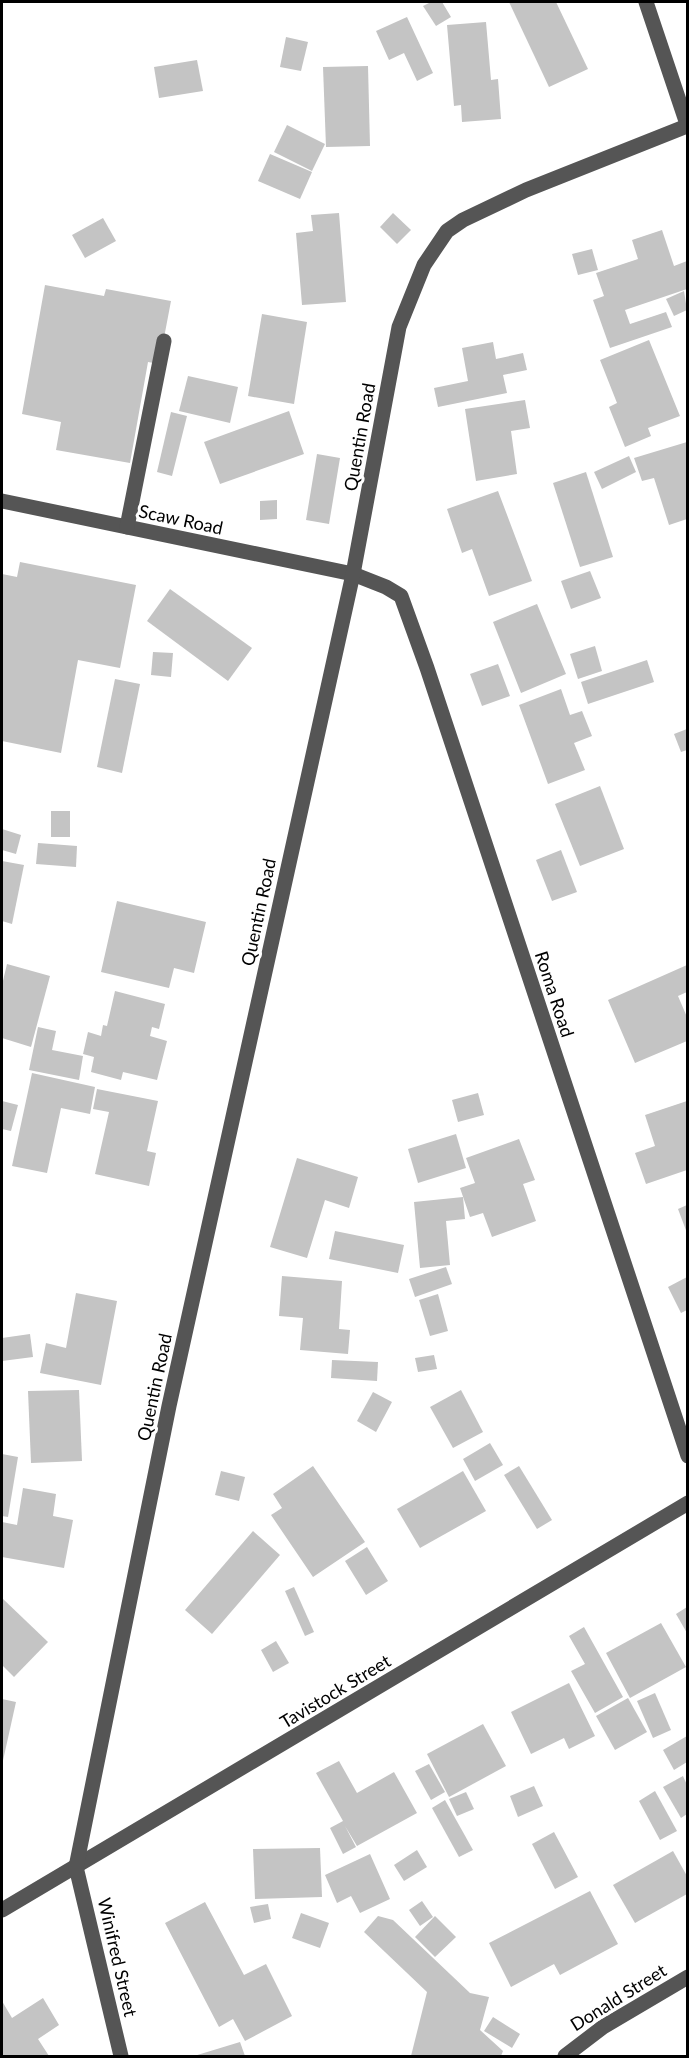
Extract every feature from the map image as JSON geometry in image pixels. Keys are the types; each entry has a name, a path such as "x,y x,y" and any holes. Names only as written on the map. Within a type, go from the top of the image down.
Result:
{"street":[{"path":"646,2 687,127"},
{"name":"Quentin Road","path":"76,1867 170,1406 353,574 399,327 412,291 447,231 463,220 526,190 687,127"},
{"path":"127,527 164,341"},
{"name":"Scaw Road","path":"2,501 353,574"},
{"name":"Roma Road","path":"353,574 386,587 401,596 413,626 687,1455"},
{"name":"Tavistock Street","path":"2,1910 687,1503"},
{"name":"Winifred Street","path":"76,1867 121,2056"},
{"name":"Donald Street","path":"568,2054 603,2027 687,1977"}],"building":[{"path":"431,2 442,2 451,17 436,26 423,6"},
{"path":"509,2 556,2 588,69 549,87"},
{"path":"407,17 433,73 417,81 404,53 389,60 376,31"},
{"path":"486,22 491,80 498,79 501,119 462,122 461,105 454,106 447,25"},
{"path":"286,37 308,42 301,71 280,67"},
{"path":"197,60 203,91 159,98 154,67"},
{"path":"368,66 370,146 326,147 323,67"},
{"path":"287,125 325,144 312,171 274,152"},
{"path":"270,154 312,172 300,199 258,181"},
{"path":"339,213 346,302 302,305 296,233 313,231 311,215"},
{"path":"393,213 411,230 397,244 380,227"},
{"path":"103,218 116,241 85,258 72,235"},
{"path":"662,230 674,266 687,261 687,289 625,310 630,324 666,312 672,327 610,348 593,300 604,296 596,273 638,259 632,240"},
{"path":"592,249 598,270 578,275 572,254"},
{"path":"45,285 104,296 106,289 171,301 159,364 148,362 130,463 56,450 61,422 22,414"},
{"path":"684,291 687,310 674,316 666,299"},
{"path":"262,314 307,322 294,404 248,396"},
{"path":"649,340 680,416 648,428 651,436 625,447 609,407 617,403 600,360"},
{"path":"493,342 496,359 523,353 527,370 503,375 507,393 438,407 434,388 468,381 462,348"},
{"path":"188,376 238,387 230,423 179,411"},
{"path":"525,400 530,428 511,431 517,474 476,481 465,409"},
{"path":"289,411 304,454 220,484 204,442"},
{"path":"171,412 187,416 172,476 157,472"},
{"path":"687,442 687,519 669,525 654,478 642,481 634,458"},
{"path":"317,454 340,458 329,524 306,520"},
{"path":"629,456 636,472 602,489 594,472"},
{"path":"586,472 613,557 580,567 553,483"},
{"path":"498,491 532,581 489,596 472,549 462,553 447,509"},
{"path":"277,500 277,519 260,520 260,501"},
{"path":"20,562 136,585 120,668 78,660 61,753 2,741 2,574 17,577"},
{"path":"590,571 601,598 571,609 561,581"},
{"path":"170,589 252,648 228,681 147,621"},
{"path":"537,604 566,674 521,693 493,622"},
{"path":"595,646 602,671 578,679 570,654"},
{"path":"153,652 173,653 171,677 151,675"},
{"path":"647,660 654,682 588,704 581,682"},
{"path":"498,664 510,696 482,706 470,674"},
{"path":"115,679 140,684 122,773 97,767"},
{"path":"561,689 570,715 582,711 592,736 574,743 585,770 548,784 519,705"},
{"path":"687,729 687,750 681,752 674,734"},
{"path":"600,786 624,849 580,866 555,804"},
{"path":"51,811 70,811 70,837 51,837"},
{"path":"2,829 21,835 16,854 2,850"},
{"path":"38,843 77,846 76,867 36,864"},
{"path":"561,850 577,892 552,901 536,860"},
{"path":"2,861 24,865 12,924 2,921"},
{"path":"117,901 206,922 194,973 174,968 169,988 101,972"},
{"path":"7,964 50,976 31,1047 2,1038 2,985"},
{"path":"687,965 687,992 678,996 687,1017 687,1041 635,1063 608,1000"},
{"path":"115,991 165,1004 159,1029 152,1027 150,1036 167,1041 157,1080 123,1072 121,1080 91,1072 94,1057 83,1054 88,1032 101,1036 103,1025 107,1026"},
{"path":"38,1027 56,1031 52,1050 83,1056 79,1080 29,1070"},
{"path":"32,1073 95,1087 90,1114 61,1108 47,1173 12,1166"},
{"path":"97,1089 158,1101 147,1151 156,1153 149,1186 95,1174 109,1112 93,1109"},
{"path":"478,1093 484,1115 458,1122 452,1100"},
{"path":"2,1101 18,1105 11,1131 2,1129"},
{"path":"687,1101 687,1170 646,1184 635,1153 655,1146 645,1115"},
{"path":"456,1134 466,1168 418,1183 408,1149"},
{"path":"519,1139 535,1180 523,1184 536,1221 492,1237 483,1213 470,1217 460,1188 475,1183 466,1158"},
{"path":"297,1158 358,1177 349,1208 325,1200 307,1258 270,1247"},
{"path":"463,1197 465,1219 446,1221 450,1265 420,1268 414,1202"},
{"path":"687,1205 687,1233 678,1209"},
{"path":"335,1231 404,1245 398,1273 329,1259"},
{"path":"446,1267 452,1284 415,1297 409,1279"},
{"path":"282,1276 342,1281 339,1329 350,1330 348,1354 300,1350 303,1318 279,1316"},
{"path":"687,1277 687,1310 681,1313 668,1287"},
{"path":"76,1293 117,1301 101,1385 40,1373 46,1343 66,1348"},
{"path":"438,1294 448,1331 430,1336 419,1300"},
{"path":"30,1334 33,1357 2,1361 2,1338"},
{"path":"434,1355 437,1369 418,1372 415,1358"},
{"path":"332,1360 378,1362 377,1381 331,1378"},
{"path":"79,1390 82,1461 31,1463 28,1391"},
{"path":"461,1390 483,1432 453,1448 430,1407"},
{"path":"373,1392 392,1402 376,1432 357,1421"},
{"path":"490,1443 503,1465 475,1481 463,1459"},
{"path":"2,1454 18,1457 8,1517 2,1516"},
{"path":"313,1466 365,1542 313,1577 271,1515 282,1508 273,1494"},
{"path":"519,1466 552,1520 537,1529 504,1475"},
{"path":"221,1471 245,1477 239,1501 215,1495"},
{"path":"463,1471 486,1511 420,1548 397,1509"},
{"path":"23,1488 56,1494 53,1516 73,1520 64,1568 2,1557 2,1522 17,1525"},
{"path":"253,1531 280,1555 212,1634 185,1610"},
{"path":"367,1547 388,1581 366,1595 345,1561"},
{"path":"294,1587 314,1632 305,1636 285,1591"},
{"path":"2,1598 48,1642 14,1677 2,1665"},
{"path":"687,1607 687,1633 676,1614"},
{"path":"661,1623 686,1667 630,1698 606,1653"},
{"path":"584,1627 623,1697 595,1713 571,1671 585,1664 569,1636"},
{"path":"276,1641 289,1663 273,1672 261,1650"},
{"path":"569,1683 595,1736 569,1749 564,1738 531,1754 511,1712"},
{"path":"655,1693 671,1730 653,1738 637,1701"},
{"path":"628,1698 647,1732 615,1750 596,1716"},
{"path":"2,1699 16,1702 2,1765"},
{"path":"483,1724 506,1766 449,1797 427,1754"},
{"path":"687,1736 687,1762 674,1770 663,1750"},
{"path":"339,1761 357,1793 394,1772 417,1813 357,1846 345,1826 356,1847 343,1854 330,1828 343,1821 316,1773"},
{"path":"429,1764 445,1792 431,1800 415,1771"},
{"path":"683,1776 687,1785 687,1814 681,1818 663,1787"},
{"path":"534,1786 543,1806 518,1817 510,1796"},
{"path":"655,1791 677,1831 660,1840 639,1801"},
{"path":"466,1792 474,1809 457,1816 449,1799"},
{"path":"445,1800 473,1850 459,1857 432,1808"},
{"path":"554,1832 578,1877 555,1889 532,1844"},
{"path":"320,1848 322,1897 255,1899 253,1849"},
{"path":"417,1850 427,1867 404,1881 394,1865"},
{"path":"673,1851 687,1876 687,1894 635,1923 613,1885"},
{"path":"370,1854 390,1899 360,1913 351,1896 337,1903 325,1875"},
{"path":"590,1891 618,1944 560,1975 554,1964 511,1987 489,1943"},
{"path":"422,1901 433,1917 420,1926 409,1910"},
{"path":"205,1902 244,1975 266,1964 292,2016 245,2041 233,2019 219,2027 165,1923"},
{"path":"268,1904 271,1919 254,1923 250,1907"},
{"path":"301,1913 329,1923 320,1948 292,1938"},
{"path":"378,1916 393,1920 470,1993 489,1997 480,2030 503,2051 501,2056 411,2056 427,1992 364,1932"},
{"path":"435,1916 456,1937 435,1957 415,1937"},
{"path":"43,1998 59,2025 38,2039 49,2056 2,2056 2,2001 12,2018"},
{"path":"493,2017 520,2034 512,2048 484,2031"},
{"path":"240,2042 245,2056 194,2056"}]}
